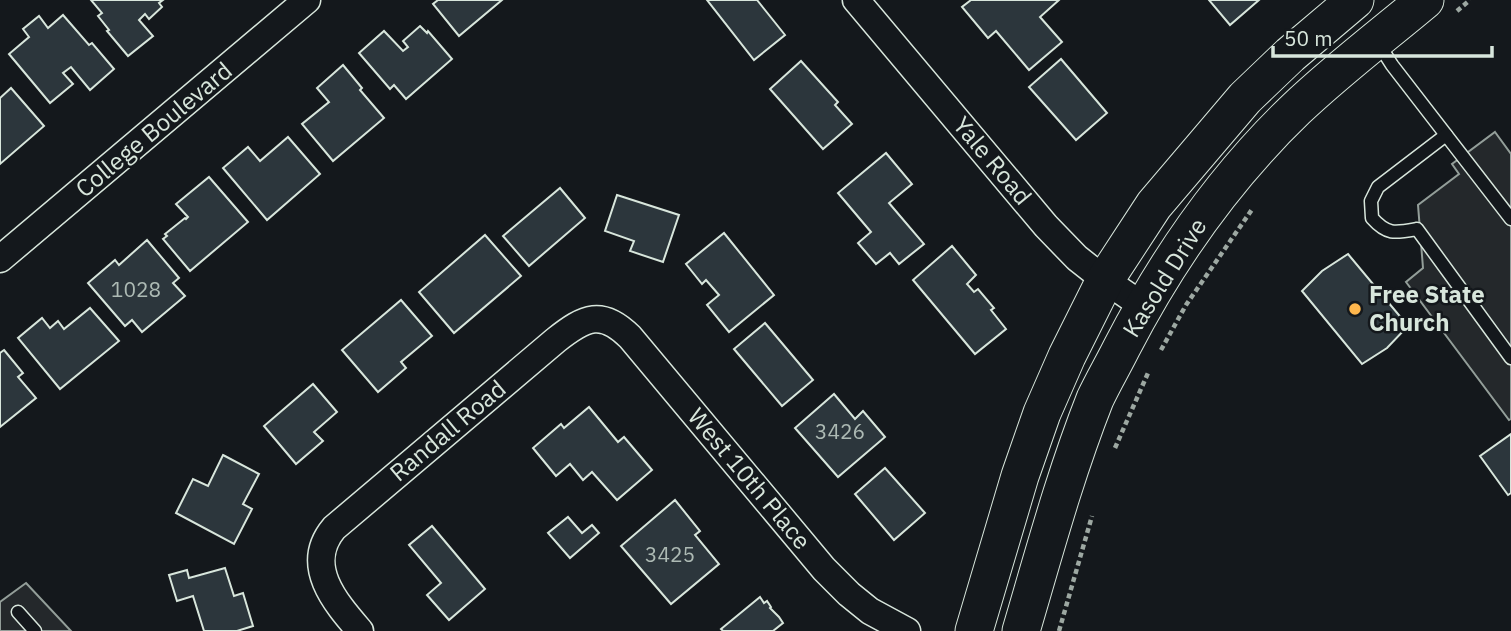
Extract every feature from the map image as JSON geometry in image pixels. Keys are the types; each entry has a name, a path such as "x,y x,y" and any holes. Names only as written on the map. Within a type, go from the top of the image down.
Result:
{"main road":[{"name":"Kasold Drive","path":"974,631 1041,413 1105,280 1154,205 1245,99 1290,55 1353,1"},
{"name":"Kasold Drive","path":"1021,631 1071,463 1096,397 1143,306 1186,238 1217,195 1294,110 1376,40 1438,8"}],"street":[{"name":"College Boulevard","path":"0,259 307,0"},
{"name":"Yale Road","path":"856,0 1046,226 1077,258 1143,306"},
{"path":"1353,1 1376,40"},
{"name":"Randall Road","path":"360,631 328,589 321,565 324,542 334,528 566,331 588,320 600,318"},
{"name":"West 10th Place","path":"600,318 615,323 630,337 786,526 840,586 870,611 907,631"}],"lane":[{"path":"1376,40 1392,65 1511,219"},
{"path":"1446,135 1378,187 1371,201 1372,218 1381,228 1398,232 1417,229 1511,358"},
{"path":"18,612 28,629"}],"path":[{"path":"1438,8 1470,0"},
{"path":"1157,358 1186,305 1254,207"},
{"path":"1112,457 1151,368"},
{"path":"1059,631 1093,513"}],"shaded area":[{"path":"1495,132 1511,154 1509,420 1406,282 1423,268 1418,205 1459,174 1452,164"},
{"path":"26,583 71,631 0,631 0,602"}],"building":[{"path":"91,0 163,0 159,3 162,7 149,19 145,14 139,20 153,36 128,56 107,31 109,30 98,16 102,13"},
{"path":"438,0 502,0 459,36 433,4"},
{"path":"707,0 757,0 785,35 754,60"},
{"path":"971,0 1059,0 1040,17 1062,42 1029,70 996,31 988,38 962,7"},
{"path":"1209,0 1259,0 1230,25"},
{"path":"63,15 114,69 90,90 71,67 63,73 73,84 50,103 9,54 29,37 23,29 39,16 48,28"},
{"path":"420,26 427,33 428,31 452,59 406,99 394,85 390,89 359,53 384,31 403,51 408,47 403,41"},
{"path":"1061,59 1107,113 1076,140 1029,87"},
{"path":"801,61 838,102 835,105 852,124 823,149 770,89"},
{"path":"343,65 384,118 333,161 302,124 329,102 317,88"},
{"path":"11,88 44,126 0,164 0,98"},
{"path":"288,137 320,174 267,220 223,168 248,147 260,161"},
{"path":"886,153 912,184 889,203 924,244 899,264 890,253 876,264 858,243 871,232 838,193"},
{"path":"209,177 248,222 190,271 163,239 167,236 165,234 188,217 176,204"},
{"path":"560,188 585,218 529,266 503,236"},
{"path":"617,195 679,215 663,262 630,251 634,241 605,231"},
{"path":"724,233 774,295 729,332 707,305 719,295 706,280 702,284 686,264"},
{"path":"485,235 521,276 454,333 419,292"},
{"path":"147,240 179,278 173,283 185,296 142,332 132,320 125,326 88,283 115,260 119,265"},
{"path":"952,246 976,275 967,284 974,292 978,289 994,308 991,310 1006,329 975,354 913,280"},
{"name":"Free State Church","path":"1348,254 1408,326 1387,348 1362,364 1302,291 1322,271"},
{"path":"401,300 432,336 401,362 406,368 378,392 342,350"},
{"path":"90,308 119,341 60,389 18,338 42,318 50,328 58,321 64,329"},
{"path":"765,323 813,380 782,406 734,349"},
{"path":"4,350 23,373 18,377 36,398 0,427 0,353"},
{"path":"313,384 337,412 314,432 323,441 296,464 264,426"},
{"path":"834,394 855,419 863,411 885,437 838,477 795,428"},
{"path":"589,407 618,442 624,437 652,470 617,500 592,472 583,480 570,464 556,476 533,448 561,424 564,428"},
{"path":"1511,434 1511,493 1508,495 1480,456"},
{"path":"223,455 259,474 243,504 252,509 234,544 176,513 193,479 208,486"},
{"path":"885,468 925,513 894,540 855,494"},
{"path":"675,500 700,531 695,535 719,564 671,604 621,546"},
{"path":"568,517 582,533 592,525 599,533 570,558 548,533"},
{"path":"432,526 485,589 449,620 427,595 441,583 409,545"},
{"path":"225,568 234,596 243,593 253,626 237,631 204,631 193,596 177,601 169,575 187,570 189,578"},
{"path":"760,597 764,603 767,601 783,623 773,631 721,629"}],"place":[{"name":"Free State Church","path":"1355,309"}]}
